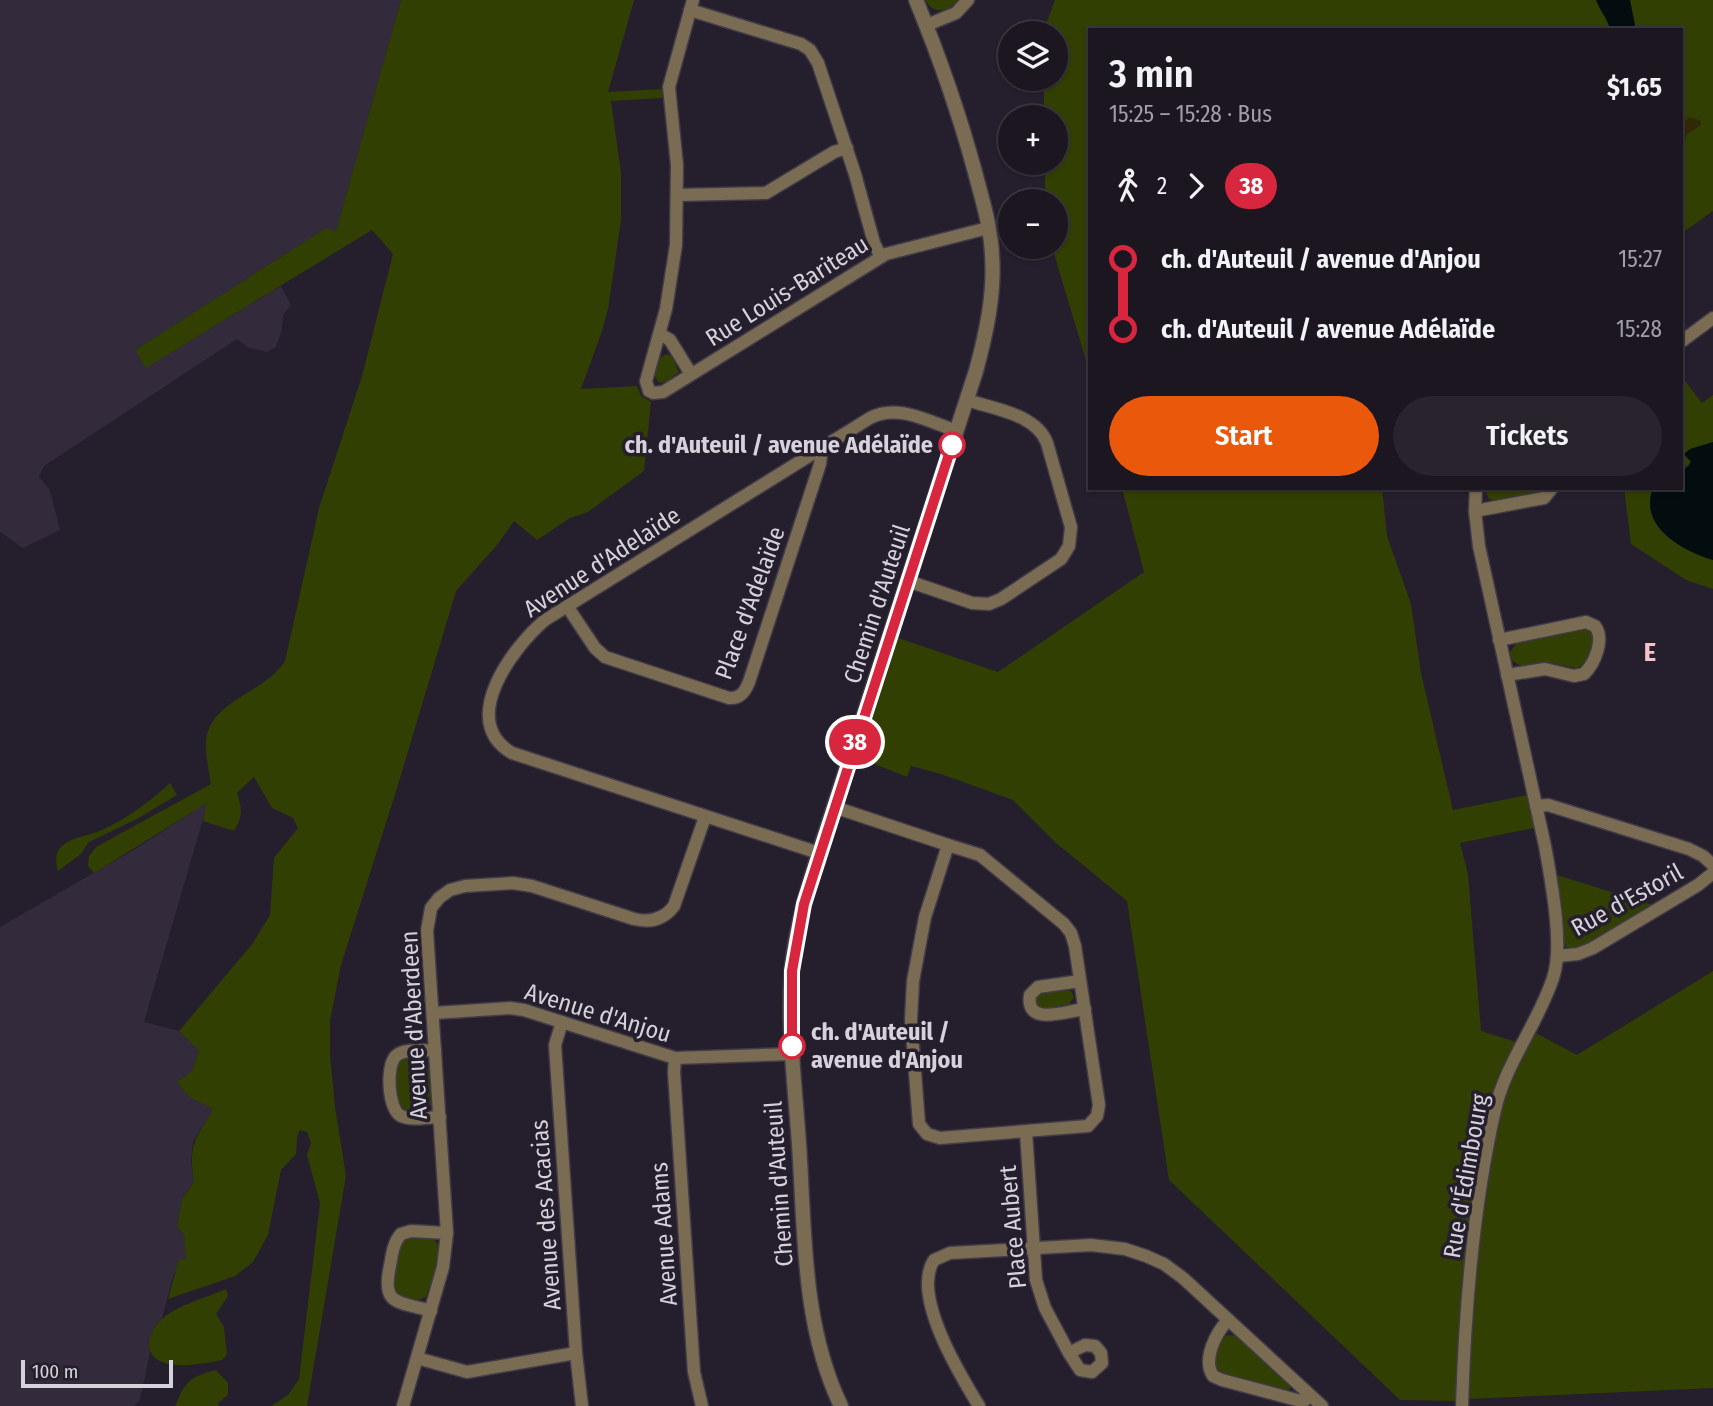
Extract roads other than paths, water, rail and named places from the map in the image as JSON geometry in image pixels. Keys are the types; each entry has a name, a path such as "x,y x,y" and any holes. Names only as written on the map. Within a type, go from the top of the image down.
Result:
{"street":[{"name":"Chemin d'Auteuil","path":"841,1406 822,1356 811,1309 792,1054 793,958 804,904 819,853 967,400 981,351 991,297 992,255 988,228 963,130 916,0"},
{"path":"927,25 956,13 968,0"},
{"path":"691,5 801,44 810,50 818,63 847,148 874,243 881,257"},
{"name":"Rue Louis-Bariteau","path":"691,5 668,87 676,148 678,195 674,264 660,334 646,381 649,391 663,392 891,252 988,228"},
{"path":"678,195 766,193 834,152 847,148"},
{"path":"1683,340 1713,318"},
{"name":"Rue Louis-Bariteau","path":"660,334 670,340 691,374"},
{"path":"908,581 972,603 989,604 1001,599 1061,559 1069,546 1072,533 1070,522 1041,431 1025,419 967,400"},
{"name":"Avenue d'Adelaïde","path":"819,853 520,756 506,749 494,735 490,727 489,707 509,659 527,636 567,606 870,418 885,411 905,413 957,431"},
{"name":"Place d'Adelaïde","path":"567,606 595,648 605,657 723,696 738,697 743,694 820,464 818,449"},
{"name":"Rue d'Édimbourg","path":"1462,1406 1467,1295 1495,1111 1508,1073 1553,979 1557,956 1551,885 1536,806 1479,546 1476,490"},
{"path":"1475,511 1544,498 1550,490"},
{"path":"1499,640 1586,622 1595,626 1600,635 1592,665 1584,674 1574,676 1545,669 1507,675"},
{"path":"1536,806 1546,804 1557,807 1689,849 1713,865"},
{"path":"834,807 980,855 1064,924 1073,939 1099,1105 1093,1122 1083,1128 940,1138 927,1134 919,1124 911,1020 913,981 925,917 948,845"},
{"name":"Avenue d'Aberdeen","path":"403,1406 445,1259 447,1233 428,920 431,908 445,894 465,886 519,883 641,921 654,920 667,914 674,906 705,817"},
{"name":"Rue d'Estoril","path":"1557,956 1578,954 1594,948 1698,885 1713,873"},
{"path":"1080,981 1038,987 1030,995 1029,1005 1032,1011 1041,1015 1085,1009"},
{"name":"Avenue d'Anjou","path":"433,1013 517,1009 675,1058 792,1054"},
{"name":"Avenue des Acacias","path":"562,1022 555,1045 582,1406"},
{"path":"435,1050 400,1053 393,1060 390,1071 395,1111 410,1118 440,1117"},
{"name":"Avenue Adams","path":"675,1058 694,1372 702,1406"},
{"name":"Place Aubert","path":"1026,1132 1036,1280 1041,1299 1069,1353"},
{"path":"431,1311 390,1296 386,1287 394,1245 401,1234 411,1231 447,1233"},
{"path":"979,1406 942,1339 931,1300 928,1270 934,1260 944,1254 1091,1245 1135,1252 1173,1270 1322,1406"},
{"path":"1228,1320 1219,1330 1213,1345 1208,1364 1213,1376 1297,1400 1304,1401 1310,1395"},
{"path":"417,1358 467,1372 576,1353"}],"place":[{"name":"ch. d'Auteuil / avenue Adélaïde","path":"952,445"},
{"name":"ch. d'Auteuil / avenue d'Anjou","path":"792,1046"}],"district":[{"name":"E","path":"1650,652"}]}
